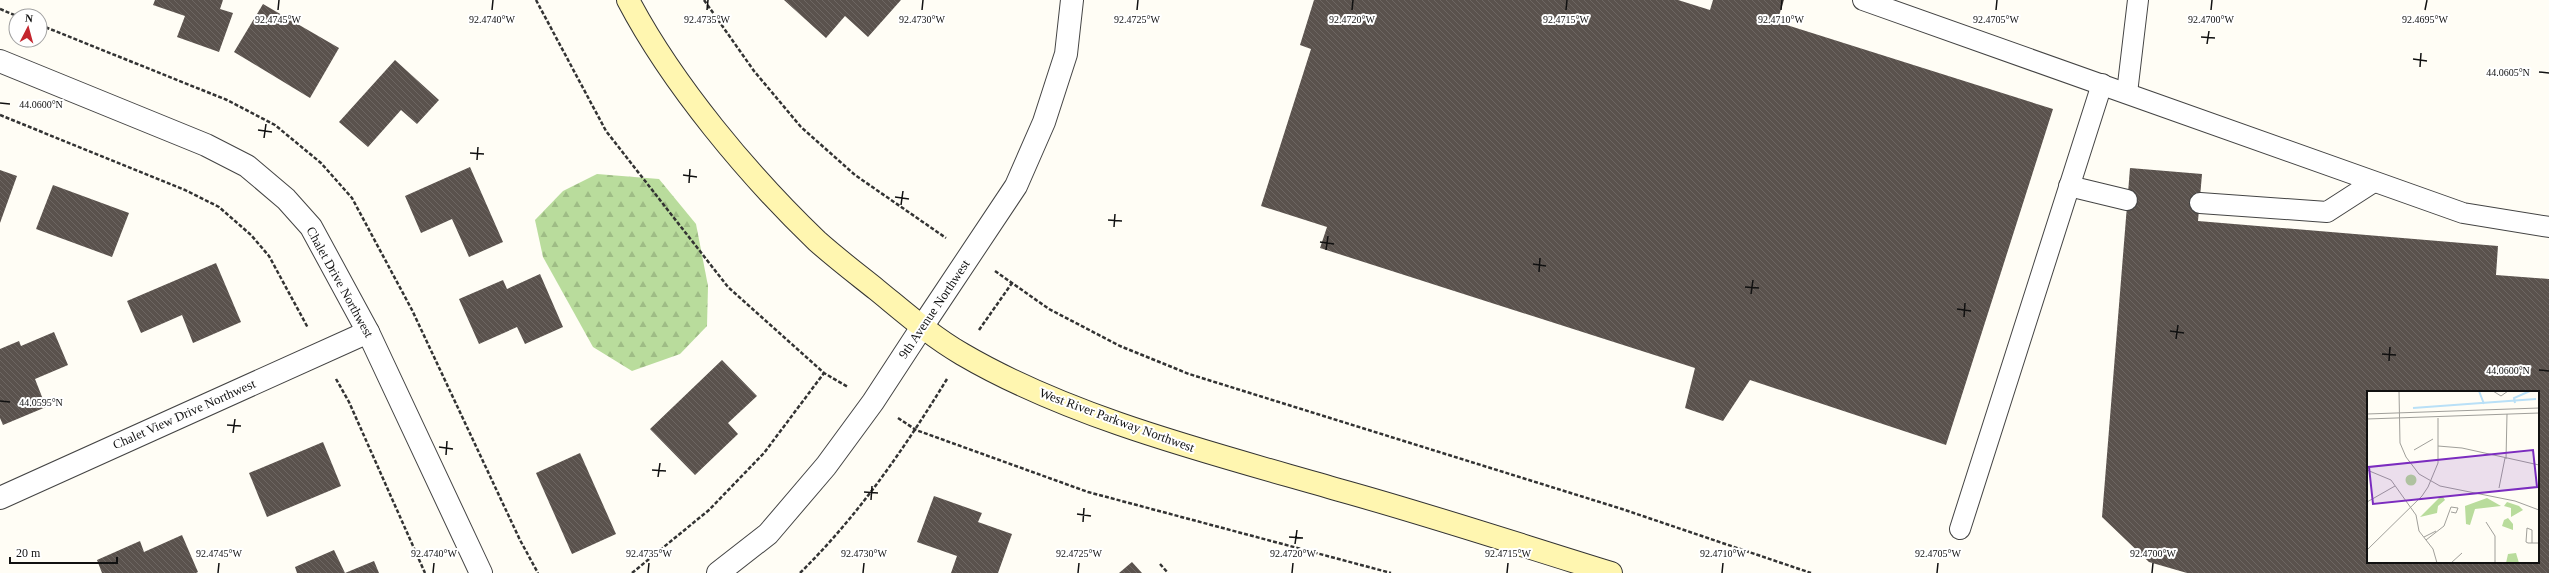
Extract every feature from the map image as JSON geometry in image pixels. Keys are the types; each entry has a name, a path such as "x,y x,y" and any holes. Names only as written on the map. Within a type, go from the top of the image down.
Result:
{"main road":[{"name":"West River Parkway Northwest","path":"628,0 640,24 705,116 760,181 818,242 922,327 962,354 1054,399 1201,451 1372,499 1611,573"}],"street":[{"name":"9th Avenue Northwest","path":"718,573 768,534 826,466 874,402 1016,186 1044,122 1066,54 1072,0"},
{"name":"Chalet Drive Northwest","path":"0,62 206,145 247,166 286,199 311,226 368,332 481,573"},
{"name":"Chalet View Drive Northwest","path":"0,498 320,352 368,332"}],"lane":[{"path":"1864,0 2127,93 2372,183 2462,213 2549,227"},
{"path":"2127,93 2138,0"},
{"path":"1960,528 2102,84"},
{"path":"2200,203 2327,212 2372,183"},
{"path":"2069,186 2127,200"}],"path":[{"path":"536,0 606,131 728,286 824,373 764,453 709,510 632,573"},
{"path":"704,0 754,71 801,127 855,175 1049,309 1120,346 1189,374 1622,509 1811,573"},
{"path":"0,115 185,190 219,207 251,234 269,256 348,402 426,573"},
{"path":"800,573 827,546 873,490 916,430 1088,492 1391,573"},
{"path":"1160,564 1168,573"}],"green space":[{"path":"597,174 659,179 696,224 708,286 707,326 680,354 632,371 593,347 543,257 535,220 563,191"}],"building":[{"path":"155,0 223,0 220,9 233,13 219,52 177,37 185,16 153,5"},
{"path":"784,0 901,0 868,37 845,16 826,38"},
{"path":"1314,0 1678,0 1710,10 1713,0 1784,0 1777,22 2053,109 1946,445 1750,380 1723,421 1685,408 1695,368 1320,248 1327,227 1261,206 1311,49 1300,45"},
{"path":"263,4 339,48 310,98 234,52"},
{"path":"395,60 439,100 417,124 401,110 368,147 339,122"},
{"path":"470,167 503,242 469,257 452,219 421,233 405,196"},
{"path":"2130,168 2202,174 2198,221 2498,246 2496,275 2549,279 2549,573 2187,573 2149,562 2102,517"},
{"path":"0,170 17,176 0,223"},
{"path":"53,185 129,213 112,257 36,229"},
{"path":"216,263 241,322 193,343 182,315 141,333 127,301"},
{"path":"540,274 563,327 525,344 517,327 479,344 459,299 503,280 507,289"},
{"path":"54,332 68,365 35,379 46,407 3,425 0,418 0,349 19,341 21,346"},
{"path":"722,360 757,396 728,423 738,434 695,475 650,429"},
{"path":"323,442 341,486 267,517 249,473"},
{"path":"580,453 616,534 572,554 536,473"},
{"path":"934,496 982,513 978,522 1012,534 998,573 951,573 957,556 917,542"},
{"path":"182,535 198,572 196,573 102,573 97,560 140,541 144,552"},
{"path":"334,550 345,573 297,573 295,567"},
{"path":"374,561 379,573 345,573"},
{"path":"1132,562 1142,573 1119,573"}]}
